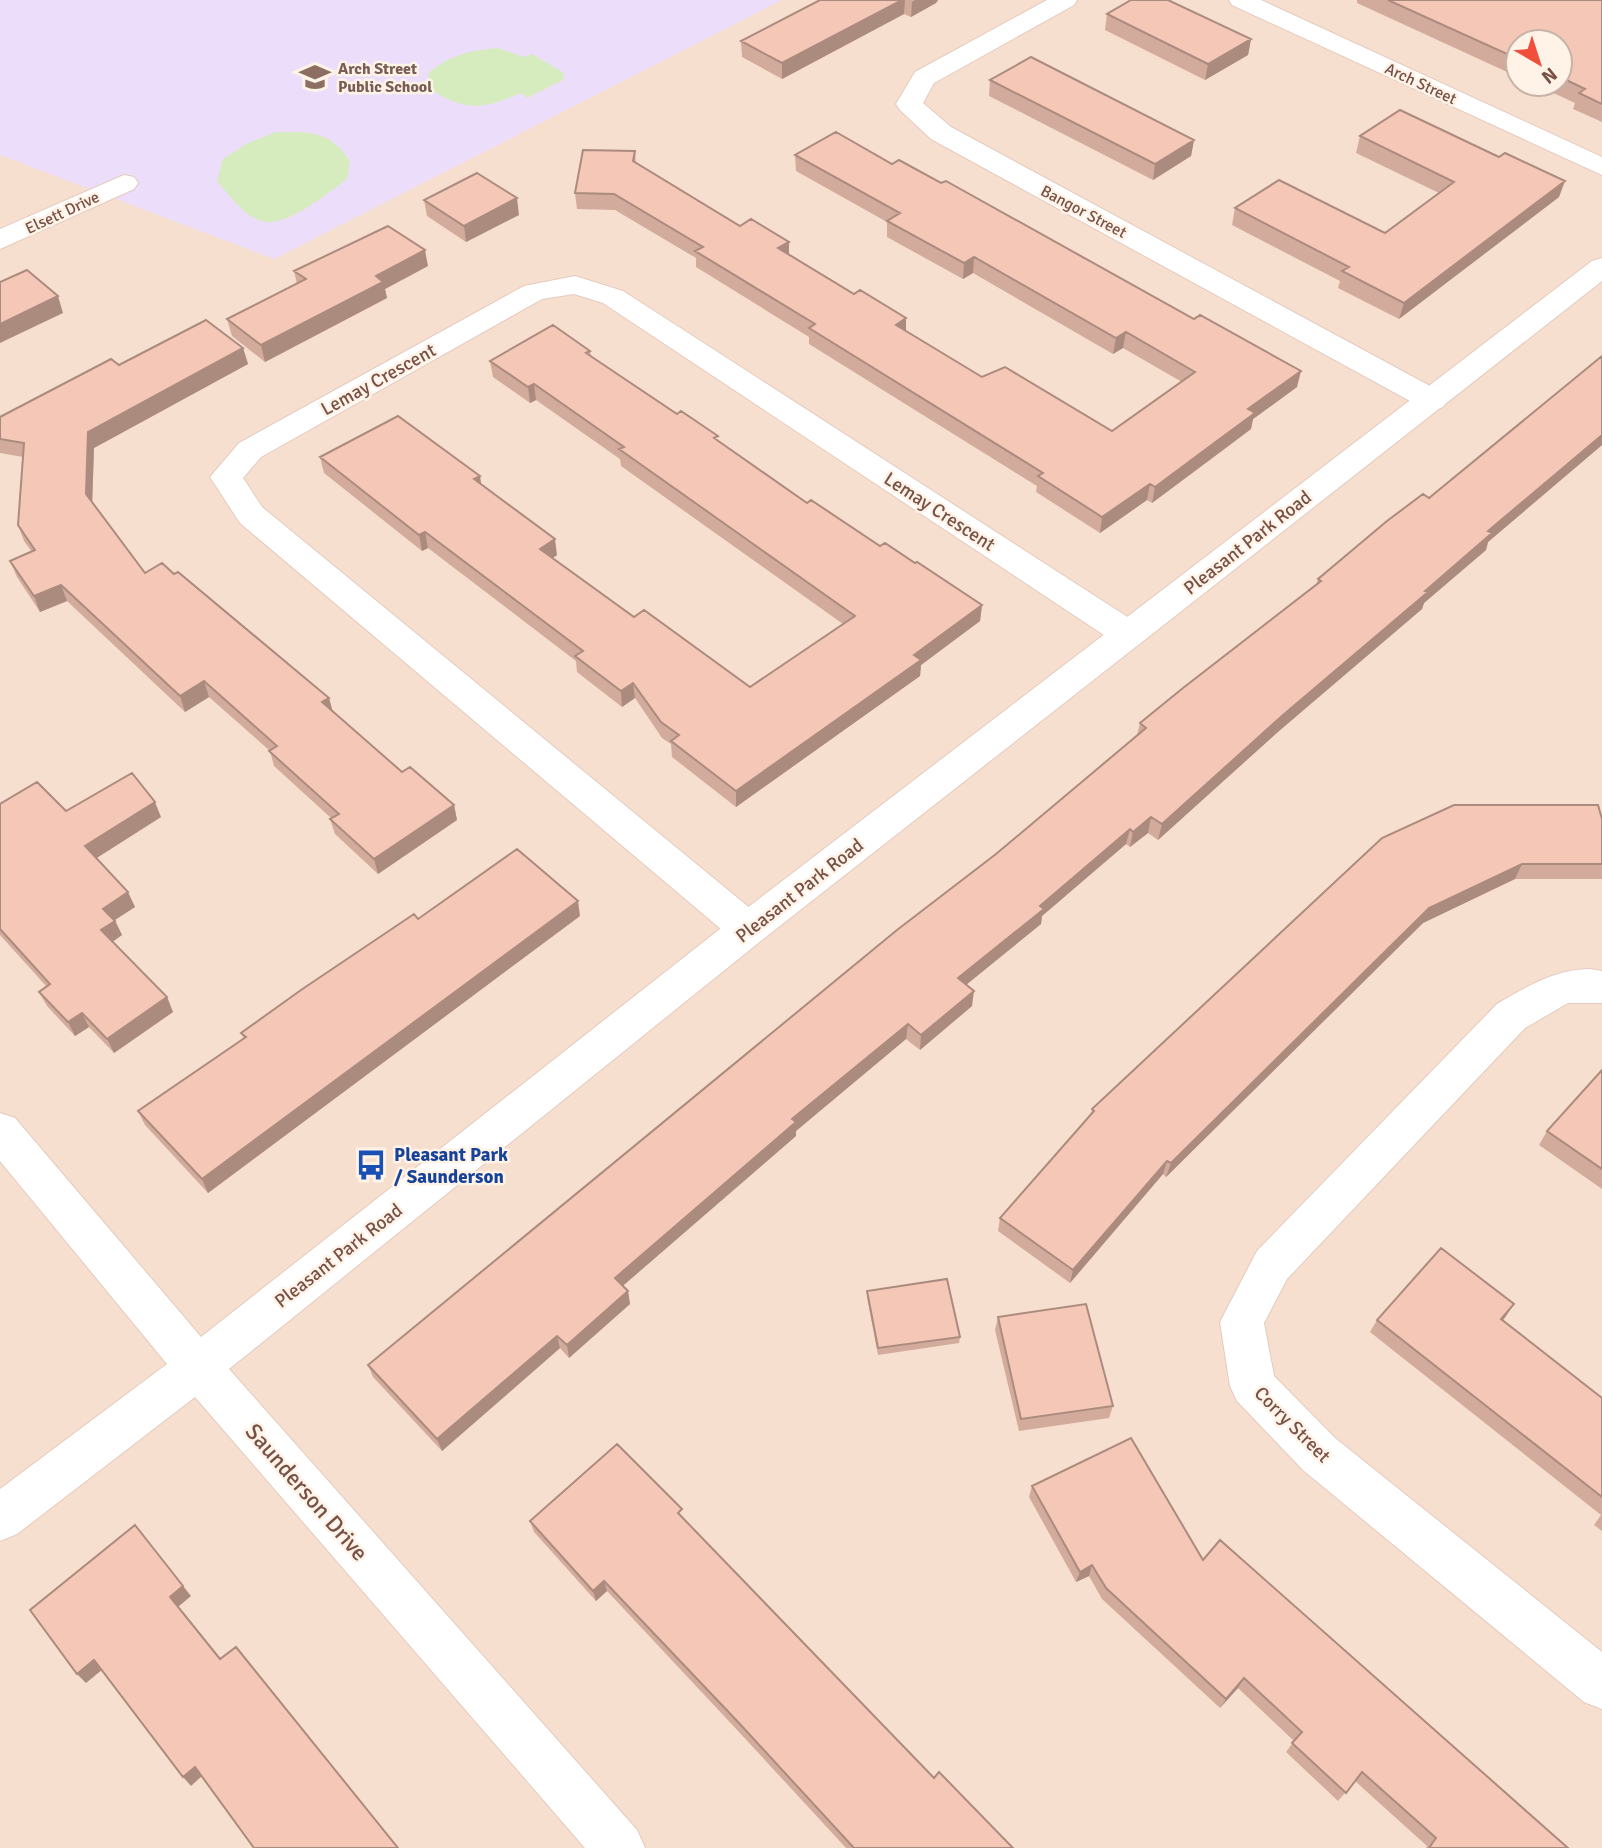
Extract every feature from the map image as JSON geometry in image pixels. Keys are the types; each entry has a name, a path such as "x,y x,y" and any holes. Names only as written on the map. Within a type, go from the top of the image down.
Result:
{"street":[{"name":"Bangor Street","path":"1065,0 924,78 909,104 941,133 1432,400"},
{"name":"Arch Street","path":"1241,0 1602,167"},
{"name":"Elsett Drive","path":"0,240 124,183"},
{"name":"Pleasant Park Road","path":"0,1518 198,1367 748,929 1602,267"},
{"name":"Lemay Crescent","path":"748,929 251,515 226,477 250,450 534,292 575,285 612,297 1128,634"},
{"name":"Corry Street","path":"1595,985 1551,992 1511,1016 1272,1265 1242,1322 1253,1386 1319,1454 1602,1684"},
{"name":"Saunderson Drive","path":"0,1131 198,1367 619,1848"}],"shaded area":[{"path":"0,0 1602,0 1602,1848 0,1848"},
{"name":"Arch Street Public School","path":"0,0 782,0 274,259 0,155"}],"green space":[{"path":"498,48 524,57 532,54 564,73 563,80 527,98 521,93 495,103 473,106 452,101 427,87 429,72 445,61 470,52"},
{"path":"276,132 309,133 335,143 350,161 347,179 294,215 271,222 261,221 243,210 217,181 223,159 246,144"}],"building":[{"path":"820,0 902,0 782,63 741,41"},
{"path":"1131,0 1168,0 1251,39 1208,64 1107,14"},
{"path":"1388,0 1602,0 1602,104 1579,93 1585,89 1574,84 1574,28 1504,28 1504,53"},
{"path":"1031,57 1194,140 1155,164 990,80"},
{"path":"1400,110 1499,157 1505,153 1565,181 1404,303 1342,271 1349,267 1235,208 1279,180 1385,233 1454,182 1360,136"},
{"path":"836,132 892,164 899,160 941,183 946,181 1194,319 1200,315 1301,371 1248,409 1255,413 1155,487 1150,484 1102,517 1038,476 1043,473 809,328 815,324 695,251 703,247 614,194 575,193 583,150 635,151 633,161 740,226 751,219 789,242 778,248 854,294 860,290 906,318 896,325 982,377 1005,367 1112,431 1195,372 1126,332 1116,338 974,257 964,263 887,221 900,213 795,155"},
{"path":"477,173 517,198 464,226 424,200"},
{"path":"388,226 425,250 376,276 383,282 261,345 227,319 306,279 294,271"},
{"path":"27,270 58,296 0,324 0,282"},
{"path":"206,320 243,348 88,432 86,494 145,573 162,563 174,574 178,572 329,698 322,702 402,772 410,767 454,805 374,859 330,819 339,814 269,751 277,746 204,681 180,696 61,585 34,596 10,561 35,550 18,525 24,443 0,439 0,417 111,359 119,365"},
{"path":"553,325 590,351 586,353 677,414 681,411 718,436 714,438 807,503 811,500 880,546 885,543 982,605 914,655 921,660 736,791 671,741 679,735 661,722 633,683 621,691 575,656 583,651 425,532 419,535 320,457 398,416 480,476 474,479 555,539 540,549 634,617 644,610 750,687 855,616 619,449 624,447 534,384 528,387 490,361"},
{"path":"1602,356 1602,435 1488,531 1492,533 1425,591 1428,592 1283,715 1162,824 1151,817 1133,832 1130,829 1040,906 1044,909 958,978 974,991 921,1035 908,1024 792,1119 796,1122 615,1278 628,1291 567,1345 557,1336 437,1439 368,1365 897,930 996,854 1146,728 1140,723 1321,581 1318,579 1387,521 1423,494 1429,498"},
{"path":"132,773 155,802 85,846 128,892 103,909 115,921 101,930 167,997 107,1039 82,1013 68,1022 39,992 50,984 0,929 0,804 37,782 66,811"},
{"path":"1454,805 1598,805 1602,819 1602,864 1522,864 1429,908 1171,1163 1167,1161 1073,1270 1000,1218 1094,1111 1092,1109 1382,838"},
{"path":"517,849 578,901 202,1179 138,1111 246,1037 241,1033 301,990 414,914 418,919"},
{"path":"1602,1070 1602,1169 1547,1131"},
{"path":"1441,1248 1514,1304 1501,1319 1602,1398 1602,1497 1377,1320"},
{"path":"947,1279 960,1337 878,1348 867,1291"},
{"path":"1086,1304 1113,1406 1021,1419 998,1317"},
{"path":"1131,1438 1203,1560 1220,1540 1568,1848 1429,1848 1436,1838 1362,1772 1346,1793 1292,1743 1302,1732 1244,1678 1226,1699 1106,1588 1092,1565 1080,1572 1032,1486"},
{"path":"617,1444 682,1509 678,1513 934,1778 939,1772 1013,1848 854,1848 604,1581 593,1591 530,1521"},
{"path":"135,1525 183,1586 170,1597 220,1659 236,1647 398,1848 254,1848 195,1767 183,1777 94,1660 77,1674 30,1610"}],"place":[{"name":"Arch Street Public School","path":"315,77"},
{"name":"Pleasant Park / Saunderson","path":"371,1165"}]}
